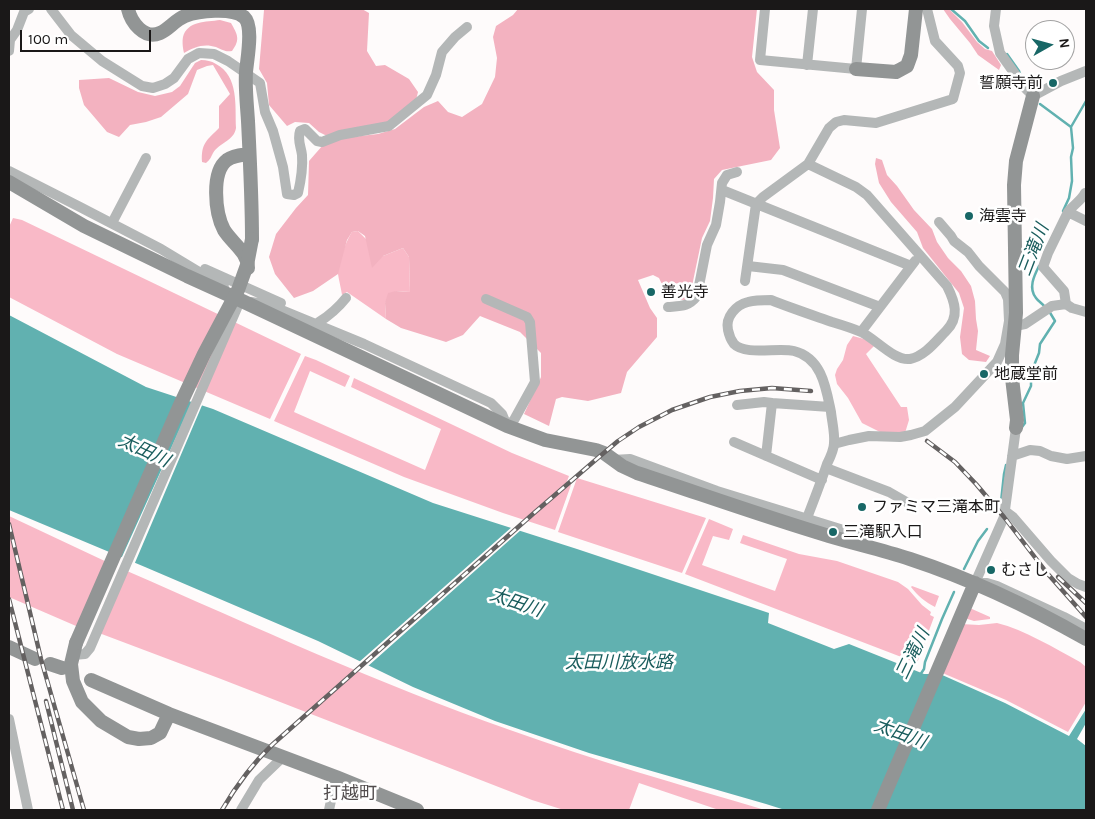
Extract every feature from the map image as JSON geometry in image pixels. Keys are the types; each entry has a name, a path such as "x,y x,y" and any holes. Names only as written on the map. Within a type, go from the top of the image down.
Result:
{"street":[{"path":"9,51 10,40 24,12 29,9"},
{"path":"51,9 71,34 102,61 142,86 153,88 164,84 174,78 188,59 199,53 214,54 228,61 260,83 265,112 273,131 283,167 287,194 294,195 298,193 302,179 302,154 298,137 300,131 305,129 318,141 322,142 340,135 389,126 427,95 436,75 442,52 467,27"},
{"path":"128,9 133,22 141,30 154,35 161,33 186,15 220,10 242,15 247,20 249,26 246,73 252,239 247,265 238,290 204,354 180,405 74,649 71,664 73,681 82,702 101,721 128,737 139,739 151,738 160,733 169,714"},
{"path":"765,9 760,60 896,72 907,66 912,55 916,9"},
{"path":"807,65 813,9"},
{"path":"856,69 862,9"},
{"path":"745,282 756,204 808,164 829,128 836,122 844,120 876,123 953,99 960,73 958,66 935,41 926,9"},
{"path":"996,9 994,26 1000,53 1033,96"},
{"path":"834,444 869,436 900,437 925,430 955,407 997,362 1009,344 1015,326 1014,185 1016,160 1033,96 1054,84 1086,71"},
{"path":"74,649 85,654 90,648 241,295 248,270 248,262 224,228 218,215 216,203 219,170 223,164 229,158 249,154"},
{"path":"112,223 146,158"},
{"path":"807,518 834,444 826,386 815,364 804,355 793,351 745,349 737,346 733,342 727,327 729,317 735,309 746,302 771,300 861,332 896,356 904,359 911,359 921,355 950,327 955,319 954,298 947,286 867,194 808,164"},
{"path":"9,172 161,249 225,287 507,426 545,440 596,450 637,473 753,507 829,536 870,546 912,560 973,588 1040,613 1086,639"},
{"path":"668,307 687,305 697,296 707,245 716,225 722,183 727,176 737,172"},
{"path":"9,182 84,226 187,276 269,305 364,344"},
{"path":"722,190 911,266"},
{"path":"1066,304 1064,291 1043,267 1068,212 1072,206 1081,201 1085,193"},
{"path":"1068,212 1086,222"},
{"path":"878,810 1004,517 1017,420 1012,378 1012,356 1009,344 1008,299 1005,292 968,252 954,241 939,222"},
{"path":"161,249 297,310 364,344 491,403 502,414 507,426"},
{"path":"861,332 920,254"},
{"path":"748,266 783,270 880,307"},
{"path":"319,322 329,316 346,298"},
{"path":"486,299 527,317 530,322 535,382 514,420 507,426"},
{"path":"1015,326 1025,324 1052,306 1066,304 1086,312"},
{"path":"737,404 764,402 830,407"},
{"path":"766,456 772,403"},
{"path":"734,442 822,480"},
{"path":"1012,456 1030,450 1040,450 1051,456 1067,458 1086,456"},
{"path":"826,468 889,492 910,504"},
{"path":"753,507 807,518 850,532 868,540 870,546"},
{"path":"1005,511 1013,517 1068,578 1086,587"},
{"path":"973,588 987,583 997,586 1086,629"},
{"path":"9,647 35,659"},
{"path":"91,680 169,714 336,777 392,806 416,810"},
{"path":"9,719 28,810"},
{"path":"242,810 259,780 283,757"},
{"path":"329,810 336,777"}],"shaded area":[{"path":"262,9 362,9 369,13 367,51 376,66 385,65 409,79 418,92 415,104 391,121 327,136 309,123 295,122 287,126 269,105 267,83 259,69 264,10"},
{"path":"518,9 757,9 752,57 757,72 774,90 774,110 780,148 771,160 722,170 714,179 710,221 702,238 691,296 686,300 669,299 659,278 653,275 638,280 650,308 657,318 657,337 627,372 621,393 588,401 562,397 556,399 549,426 524,414 541,377 541,353 520,332 480,316 463,335 446,342 401,328 386,319 385,303 388,293 396,291 410,292 409,257 403,248 383,256 372,268 365,236 358,231 352,232 347,240 338,274 313,291 294,298 275,274 269,257 276,234 308,195 309,161 323,145 343,138 378,134 395,129 424,107 438,101 448,112 462,117 482,104 495,77 497,58 493,37 496,26 513,15"},
{"path":"943,9 949,9 962,22 977,42 985,49 992,51 1001,65 999,70 978,55"},
{"path":"220,20 231,23 236,34 237,40 232,51 212,46 203,46 195,47 184,53 183,37 188,28 198,23"},
{"path":"207,60 216,64 229,76 235,101 235,132 230,139 216,149 206,163 202,162 204,146 219,128 219,106 230,94 213,65 197,70 188,94 161,117 130,125 119,137 107,132 84,105 79,88 79,80 109,78 138,92 155,96 172,92 180,86 195,63"},
{"path":"876,158 882,160 887,175 914,210 932,229 937,242 971,286 975,301 978,331 976,350 990,356 986,362 969,360 962,354 960,337 964,308 959,293 923,248 917,232 891,202 879,183 875,164"},
{"path":"13,218 22,220 301,354 270,419 117,354 9,297 9,227"},
{"path":"358,231 383,256 403,248 409,257 410,292 396,291 385,303 386,319 347,292 342,295 338,274 339,264 352,232"},
{"path":"853,336 875,345 866,354 901,407 907,407 909,420 905,433 880,432 862,423 848,398 837,384 835,375 837,369"},
{"path":"305,356 350,376 345,387 310,371 294,412 425,470 441,429 351,387 354,378 512,453 569,476 566,484 571,485 555,530 404,477 274,421"},
{"path":"577,478 706,518 682,573 558,532"},
{"path":"9,516 109,563 83,629 9,597"},
{"path":"709,519 733,529 729,540 713,536 702,565 775,591 787,559 740,543 743,535 799,554 837,561 898,582 908,589 931,612 930,615 934,617 917,663 685,574"},
{"path":"127,571 317,654 461,712 605,762 765,810 716,810 639,783 629,810 564,810 532,800 99,633"},
{"path":"912,586 939,596 935,607 919,596"},
{"path":"963,605 990,617 990,619 974,621 958,616"},
{"path":"997,623 1039,640 1086,667 1086,702 1068,732 1006,700 933,669 961,624"}],"water":[{"name":"太田川放水路","path":"9,315 146,387 213,409 433,503 769,613 768,623 834,649 849,644 924,674 940,674 1005,703 1069,736 1086,709 1086,723 1077,739 1086,746 1086,810 785,810 589,753 495,721 413,687 318,641 9,510"}],"pier":[{"path":"193,400 203,403 134,565 121,559"},
{"path":"513,526 522,529 367,667 358,663"}],"waterway":[{"path":"951,9 965,21 979,41 988,48"},
{"path":"1007,54 1020,74"},
{"name":"三滝川","path":"1063,211 1069,198 1072,181 1071,157 1073,148 1071,127 1086,101"},
{"path":"1040,104 1071,127"},
{"name":"三滝川","path":"1039,266 1032,290 1036,298 1045,307"},
{"name":"三滝川","path":"1022,427 1025,423 1023,403 1031,386 1031,373 1039,353 1040,344 1055,321 1049,311"},
{"name":"三滝川","path":"1001,502 1006,465"},
{"name":"三滝川","path":"964,569 978,541 987,529"},
{"name":"三滝川","path":"920,675 954,592"}],"railway":[{"path":"222,810 258,759 273,744 618,441 639,427 672,410 710,397 740,391 772,388 811,391"},
{"path":"927,441 955,462 976,484 1047,573 1086,617"},
{"path":"9,524 41,659 84,810"},
{"path":"1058,577 1086,603"},
{"path":"9,599 63,810"},
{"path":"46,701 73,810"}],"place":[{"name":"誓願寺前","path":"1053,83"},
{"name":"海雲寺","path":"969,216"},
{"name":"善光寺","path":"651,292"},
{"name":"地蔵堂前","path":"984,374"},
{"name":"ファミマ三滝本町","path":"862,507"},
{"name":"三滝駅入口","path":"833,532"},
{"name":"むさし","path":"991,570"}],"district":[{"name":"打越町","path":"350,794"}],"water label":[{"name":"太田川","path":"144,451"},
{"name":"太田川","path":"516,603"},
{"name":"太田川","path":"900,734"}]}
